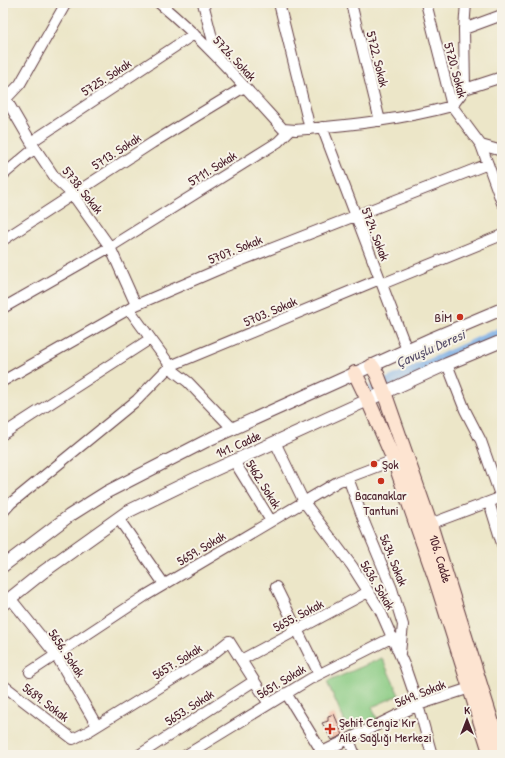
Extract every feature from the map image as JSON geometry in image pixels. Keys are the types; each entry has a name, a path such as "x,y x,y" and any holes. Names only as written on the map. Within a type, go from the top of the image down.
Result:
{"main road":[{"name":"106. Cadde","path":"375,370 430,524 502,755"},
{"name":"106. Cadde","path":"356,377 368,400 394,460 436,580 491,755"}],"street":[{"path":"4,98 20,84 66,3"},
{"name":"5726. Sokak","path":"159,3 181,21 217,57 283,129 290,130"},
{"path":"203,3 217,57"},
{"path":"279,3 310,129"},
{"name":"5722. Sokak","path":"351,3 380,121"},
{"name":"5720. Sokak","path":"426,3 452,106 481,145 502,203"},
{"path":"465,90 464,29 466,3"},
{"path":"464,29 502,15"},
{"name":"5725. Sokak","path":"3,176 33,145 194,34"},
{"path":"290,130 380,121 435,111 452,106 465,90 502,77"},
{"name":"5713. Sokak","path":"3,240 152,143 244,87"},
{"name":"5738. Sokak","path":"4,98 56,179 73,195 110,247 132,307 150,339 175,372 188,382 232,429"},
{"name":"5724. Sokak","path":"322,127 407,350"},
{"name":"5711. Sokak","path":"3,308 110,247 278,142 290,130"},
{"path":"481,145 502,150"},
{"name":"5707. Sokak","path":"3,381 132,307 222,268 488,164"},
{"name":"5703. Sokak","path":"170,366 502,235"},
{"name":"141. Cadde","path":"3,566 68,516 107,492 232,429 375,370 407,350 502,309"},
{"path":"3,434 150,339"},
{"name":"141. Cadde","path":"6,601 43,572 126,512 384,392 502,340"},
{"path":"430,524 502,498 481,441 465,410 447,364"},
{"path":"3,512 11,503 138,400 170,366"},
{"name":"5636. Sokak","path":"275,442 304,502 352,566 380,610 393,637 418,705 432,755"},
{"name":"5659. Sokak","path":"30,672 164,584 339,481 394,460"},
{"name":"5462. Sokak","path":"234,461 271,521"},
{"name":"5634. Sokak","path":"348,478 392,589 403,625 400,655"},
{"path":"489,502 502,544"},
{"path":"118,518 164,584"},
{"path":"276,587 320,674"},
{"name":"5655. Sokak","path":"241,660 368,592"},
{"name":"5656. Sokak","path":"6,601 56,655 97,726"},
{"name":"5651. Sokak","path":"186,755 200,751 286,693 393,637"},
{"name":"5657. Sokak","path":"73,739 97,726 209,657 229,641 269,704"},
{"name":"5653. Sokak","path":"139,755 254,681"},
{"name":"5689. Sokak","path":"3,685 73,739"},
{"name":"5649. Sokak","path":"319,754 418,705 470,688"},
{"path":"286,693 319,754"},
{"path":"349,740 355,755"}],"green space":[{"path":"382,658 399,695 372,707 378,721 350,733 327,682"}],"building":[{"name":"Şehit Cengiz Kır Aile Sağlığı Merkezi","path":"334,714 343,735 332,740 322,723 328,721 328,716"}],"waterway":[{"name":"Çavuşlu Deresi","path":"371,391 502,332"}],"place":[{"name":"BİM","path":"460,317"},
{"name":"Şok","path":"374,464"},
{"name":"Bacanaklar Tantuni","path":"381,481"},
{"name":"Şehit Cengiz Kır Aile Sağlığı Merkezi","path":"330,729"}]}
